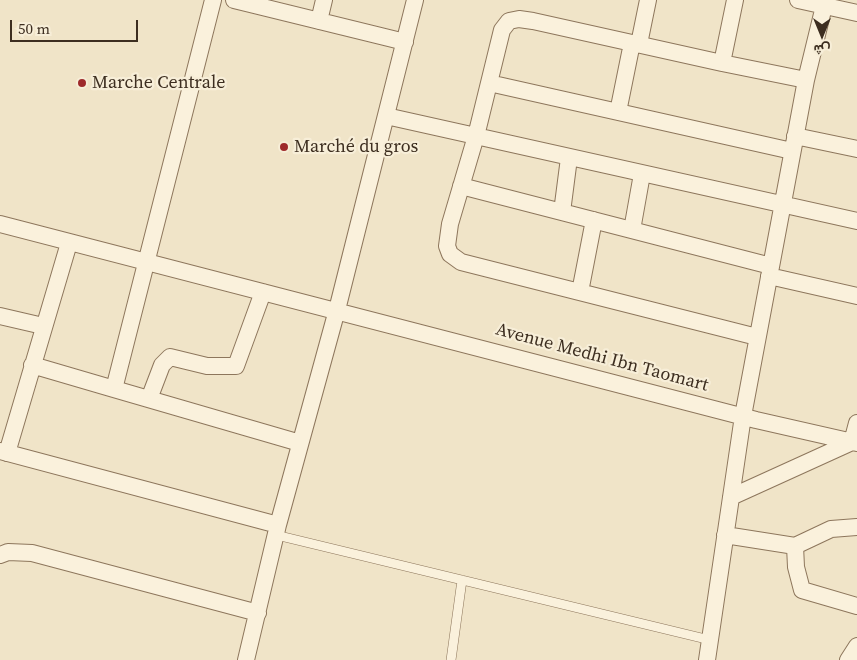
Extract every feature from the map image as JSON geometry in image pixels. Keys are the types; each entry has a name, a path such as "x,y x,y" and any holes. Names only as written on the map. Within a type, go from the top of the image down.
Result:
{"street":[{"path":"114,389 213,0"},
{"path":"234,0 405,42"},
{"path":"319,21 324,0"},
{"path":"246,660 277,530 337,310 415,0"},
{"path":"618,112 648,0"},
{"path":"722,63 735,0"},
{"path":"798,0 857,13"},
{"path":"707,660 743,416 757,337 806,80 824,6"},
{"path":"757,337 461,262 450,254 446,246 447,238 476,136 502,30 509,21 514,19 806,80"},
{"path":"489,83 618,112 794,144 857,149"},
{"path":"386,116 782,206 857,221"},
{"path":"562,212 569,158"},
{"path":"632,230 642,174"},
{"path":"461,186 632,230 857,296"},
{"path":"580,292 594,220"},
{"name":"Avenue Medhi Ibn Taomart","path":"0,224 743,416 855,442"},
{"path":"70,243 3,452 277,530"},
{"path":"149,399 162,365 170,357 207,366 236,366 263,292"},
{"path":"0,316 43,326"},
{"path":"32,365 300,444"},
{"path":"731,497 855,442 857,423"},
{"path":"725,534 795,546 831,530 857,527"},
{"path":"795,546 796,567 802,590 857,606"},
{"path":"0,555 8,552 32,553 258,613"},
{"path":"848,660 857,646"}],"lane":[{"path":"277,530 462,580 710,640"},
{"path":"451,660 462,580"}],"place":[{"name":"Marche Centrale","path":"82,83"},
{"name":"Marché du gros","path":"284,147"}]}
